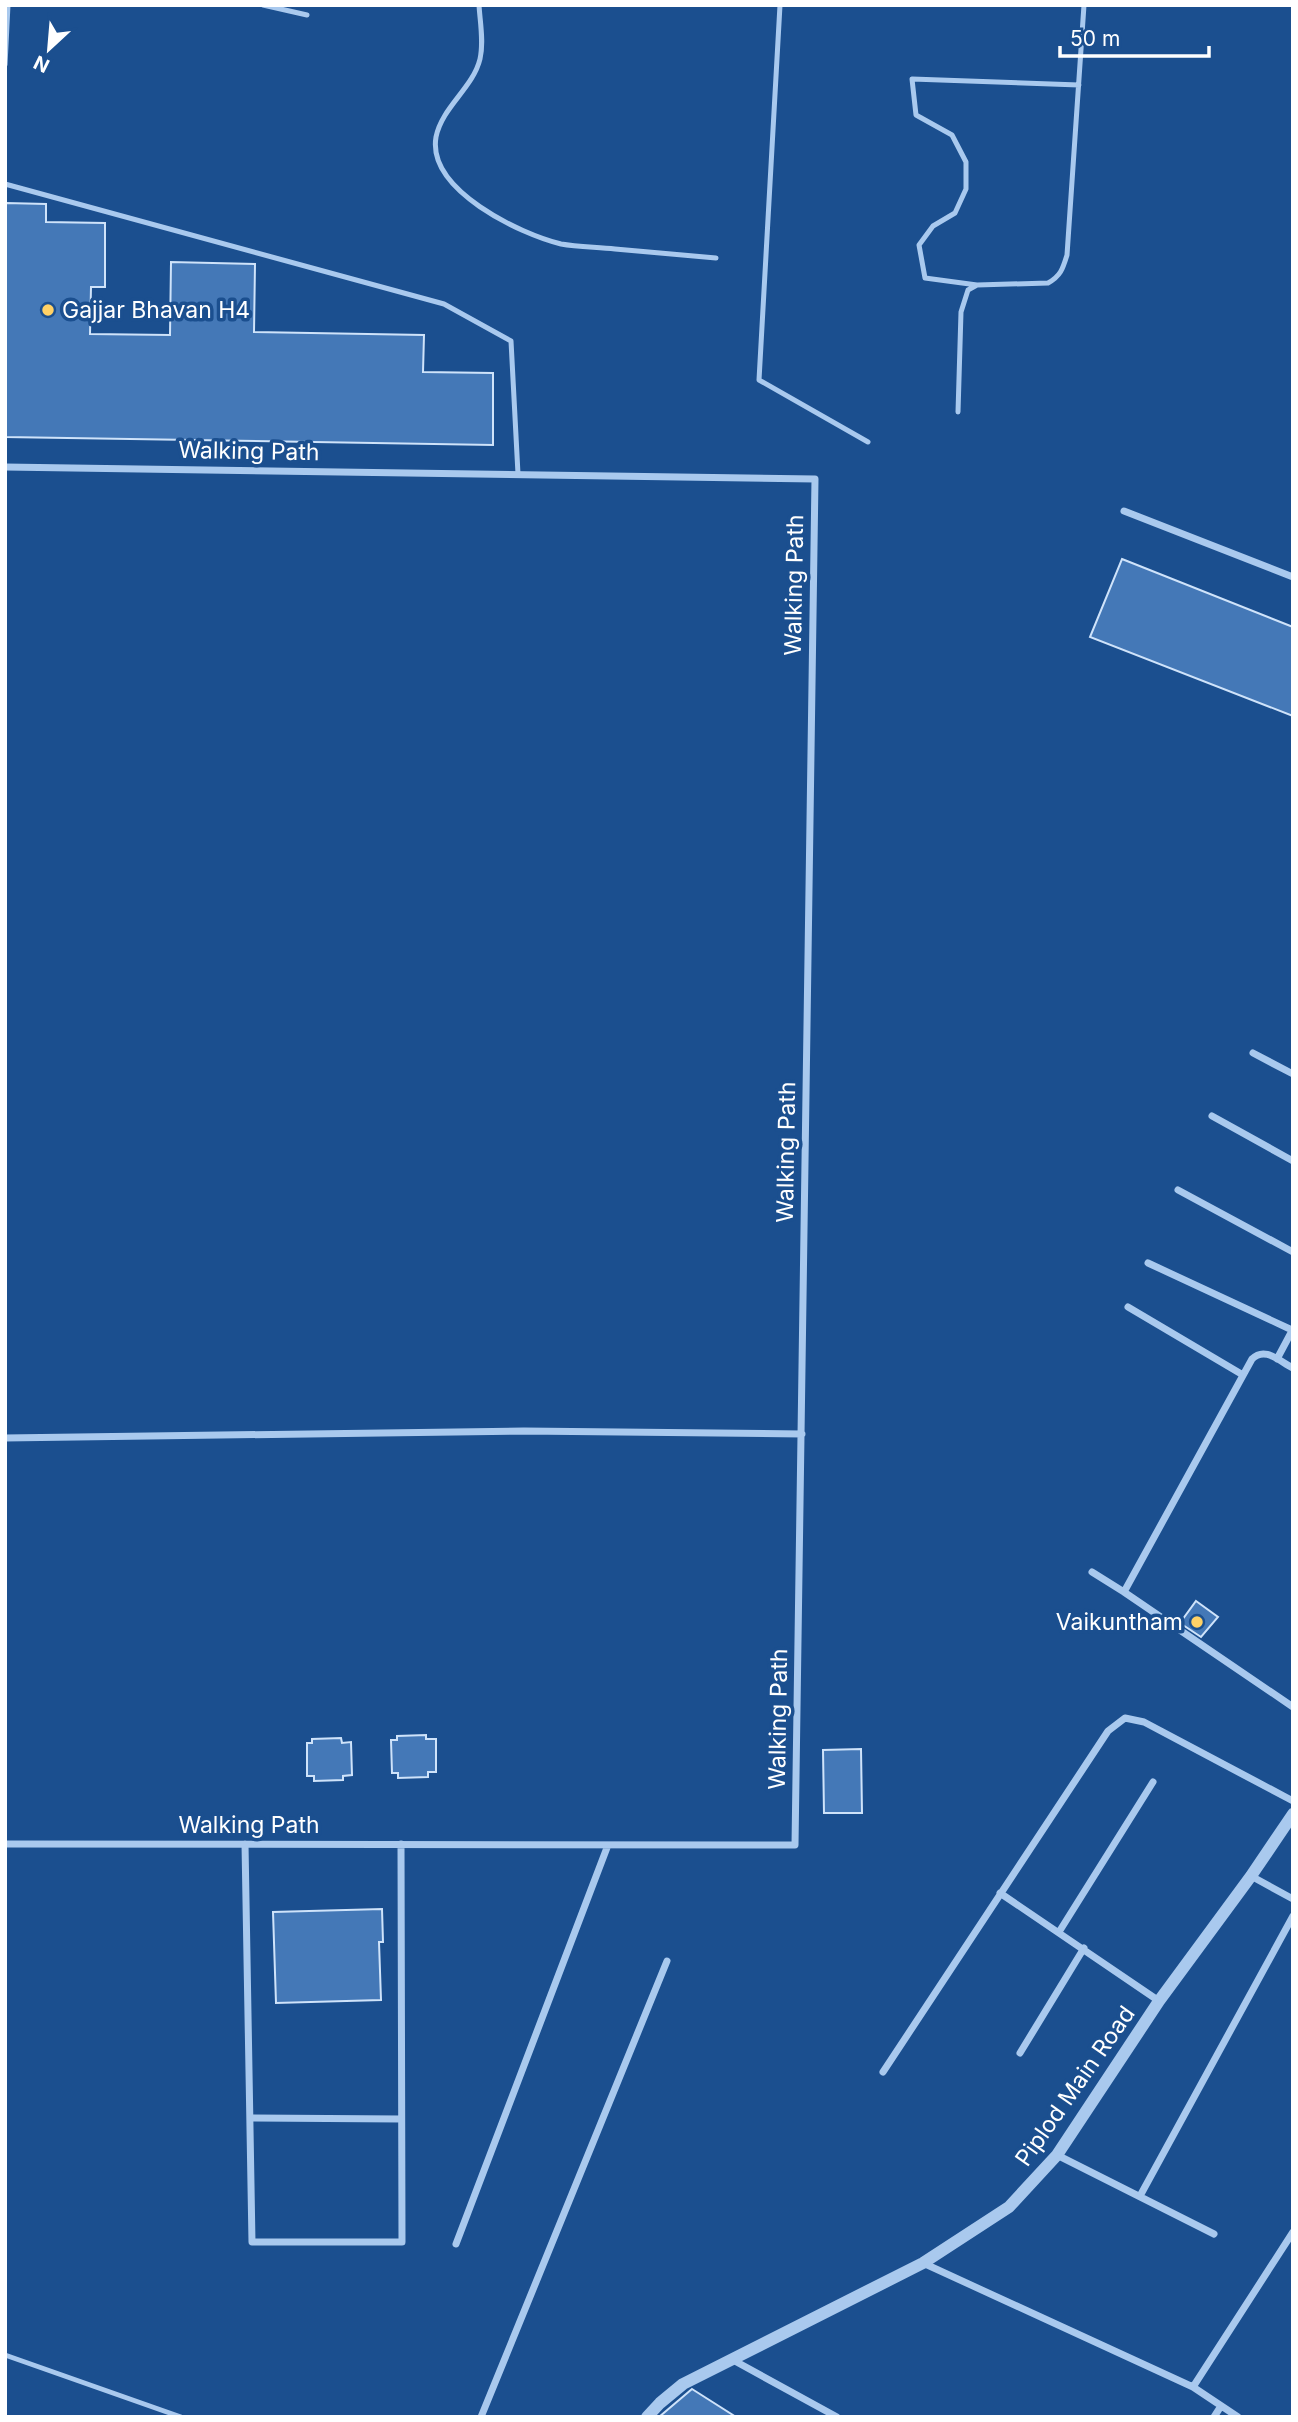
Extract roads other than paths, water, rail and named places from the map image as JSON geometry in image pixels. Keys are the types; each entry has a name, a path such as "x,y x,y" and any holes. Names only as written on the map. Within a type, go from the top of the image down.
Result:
{"street":[{"name":"Walking Path","path":"5,467 815,479 795,1845 5,1844"},
{"path":"1124,511 1293,577"},
{"path":"1254,1053 1293,1074"},
{"path":"1212,1115 1293,1161"},
{"path":"1178,1190 1293,1252"},
{"path":"1148,1263 1292,1329 1277,1359"},
{"path":"1128,1307 1243,1375"},
{"path":"1125,1592 1257,1354 1266,1353 1293,1368"},
{"path":"5,1438 524,1431 802,1434"},
{"path":"1092,1572 1293,1707"},
{"path":"883,2072 1108,1731 1125,1718 1144,1722 1293,1801"},
{"path":"1059,1932 1153,1782"},
{"name":"Piplod Main Road","path":"647,2417 684,2384 923,2263 1009,2207 1057,2155 1159,2001 1251,1877 1293,1814"},
{"path":"245,1844 252,2242 402,2242 401,1844"},
{"path":"456,2244 608,1844"},
{"path":"1251,1877 1293,1899"},
{"path":"1000,1893 1159,2001"},
{"path":"1140,2196 1293,1916"},
{"path":"1020,2053 1084,1948"},
{"path":"481,2417 667,1961"},
{"path":"250,2118 401,2119"},
{"path":"1057,2155 1214,2234"},
{"path":"1193,2387 1293,2232"},
{"path":"923,2263 1193,2387 1238,2417"},
{"path":"733,2360 837,2417"},
{"path":"1214,2417 1220,2406"}],"lane":[{"path":"5,65 8,5"},
{"path":"263,5 307,15"},
{"path":"479,5 482,47 480,61 441,122 436,138 436,153 442,169 458,190 517,228 565,245 716,258"},
{"path":"780,5 759,380 868,442"},
{"path":"1079,85 912,79 916,115 952,135 966,162 966,189 955,213 933,226 919,245 925,278 976,285 1048,283 1057,278 1063,269 1067,255 1079,85 1084,5"},
{"path":"5,184 444,304 511,341 518,474"},
{"path":"958,412 961,312 968,290 976,285"},
{"path":"5,2355 181,2417"}],"place":[{"name":"Gajjar Bhavan H4","path":"48,310"},
{"name":"Vaikuntham","path":"1197,1622"}]}
